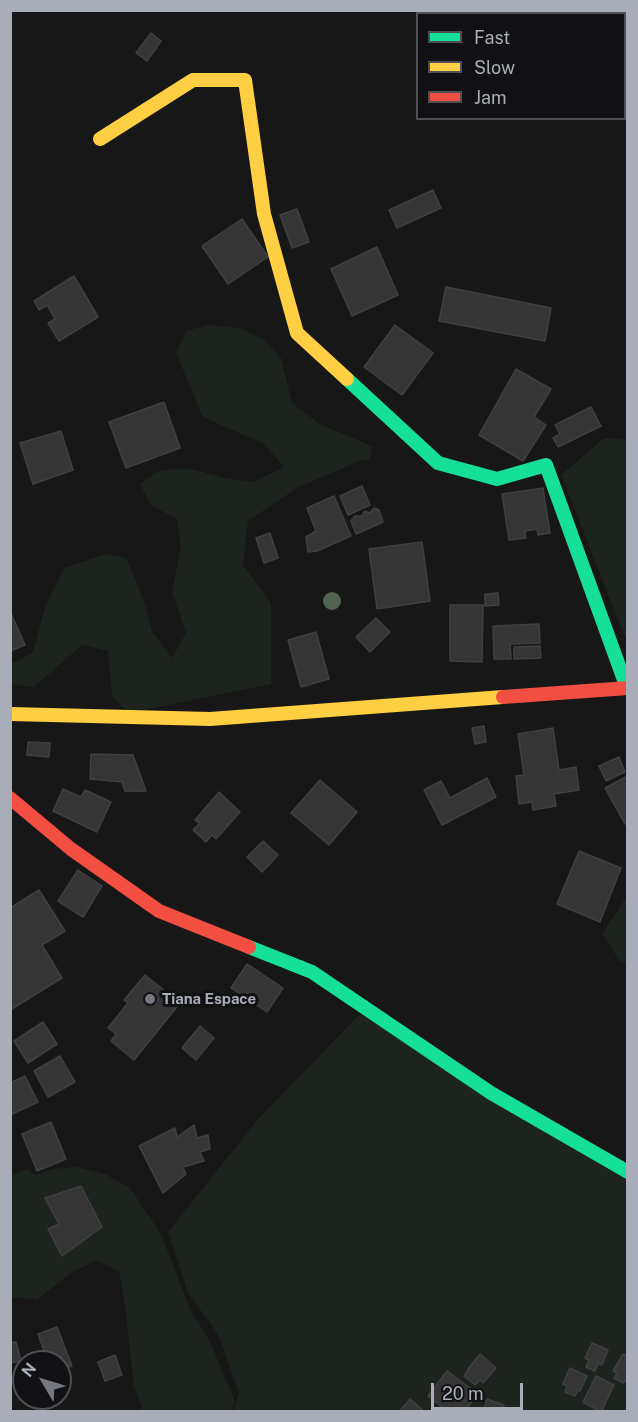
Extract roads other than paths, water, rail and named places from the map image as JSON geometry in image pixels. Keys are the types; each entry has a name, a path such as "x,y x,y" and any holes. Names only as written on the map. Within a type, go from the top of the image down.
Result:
{"street":[{"path":"10,714 210,719 627,688 546,465 497,479 438,463 297,333 264,214 244,80 193,80 100,139"},
{"path":"10,798 70,849 159,911 312,972 491,1093 627,1172"}],"place":[{"name":"Tiana Espace","path":"150,999"}]}
